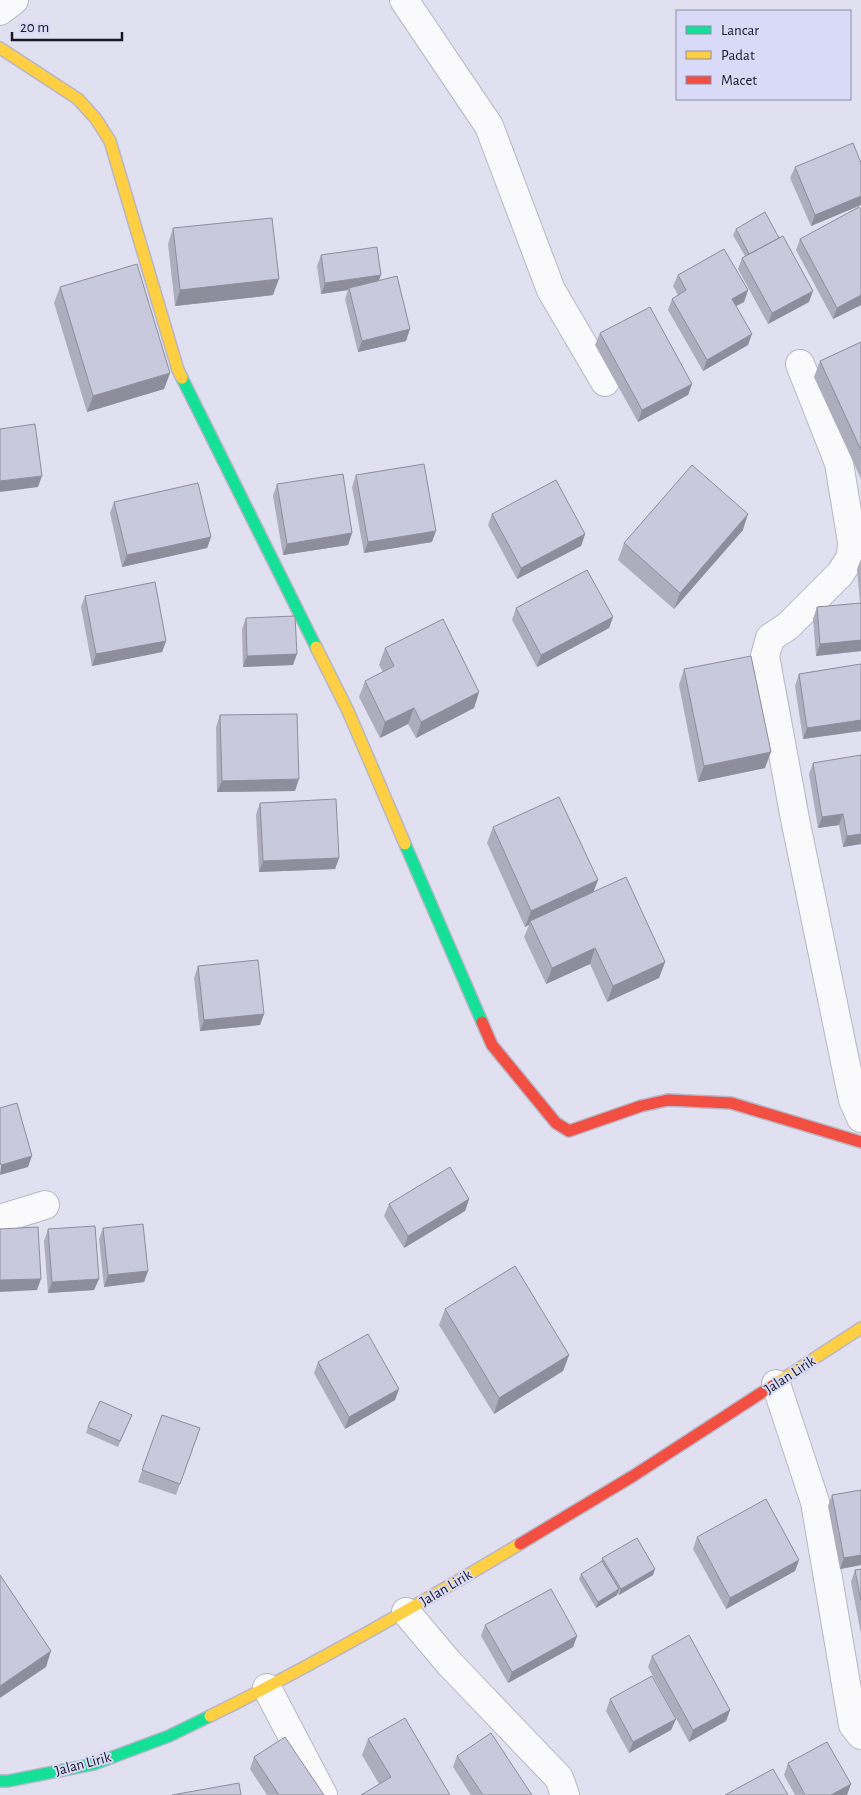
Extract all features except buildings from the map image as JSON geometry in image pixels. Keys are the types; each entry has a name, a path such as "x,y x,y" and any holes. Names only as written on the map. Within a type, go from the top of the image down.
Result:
{"street":[{"path":"0,11 14,0"},
{"path":"404,0 489,126 551,290 605,382"},
{"path":"0,48 78,98 96,119 110,141 178,370 348,711 492,1045 556,1123 569,1131 641,1106 668,1100 731,1102 861,1142"},
{"path":"800,364 839,463 852,542 851,556 840,574 788,626 770,638 766,656 795,819 853,1100 861,1118"},
{"path":"0,1219 45,1205"},
{"name":"Jalan Lirik","path":"0,1781 94,1764 169,1736 267,1688 406,1612 633,1476 861,1328"},
{"path":"776,1384 815,1502 853,1725 861,1735"},
{"path":"406,1612 449,1663 559,1778 565,1795"},
{"path":"267,1688 323,1795"}],"traffic: fast":[{"path":"182,378 316,647"},
{"path":"405,844 482,1022"},
{"path":"0,1781 94,1764 169,1736 210,1716"}],"traffic: slow":[{"path":"0,48 78,99 96,119 110,141 178,370 182,378"},
{"path":"316,647 348,711 405,844"},
{"path":"775,1384 861,1328"},
{"path":"210,1716 289,1676 520,1544"}],"traffic: jam":[{"path":"482,1022 492,1045 556,1123 569,1131 641,1106 668,1100 731,1103 861,1142"},
{"path":"520,1544 633,1476 775,1384"}]}
